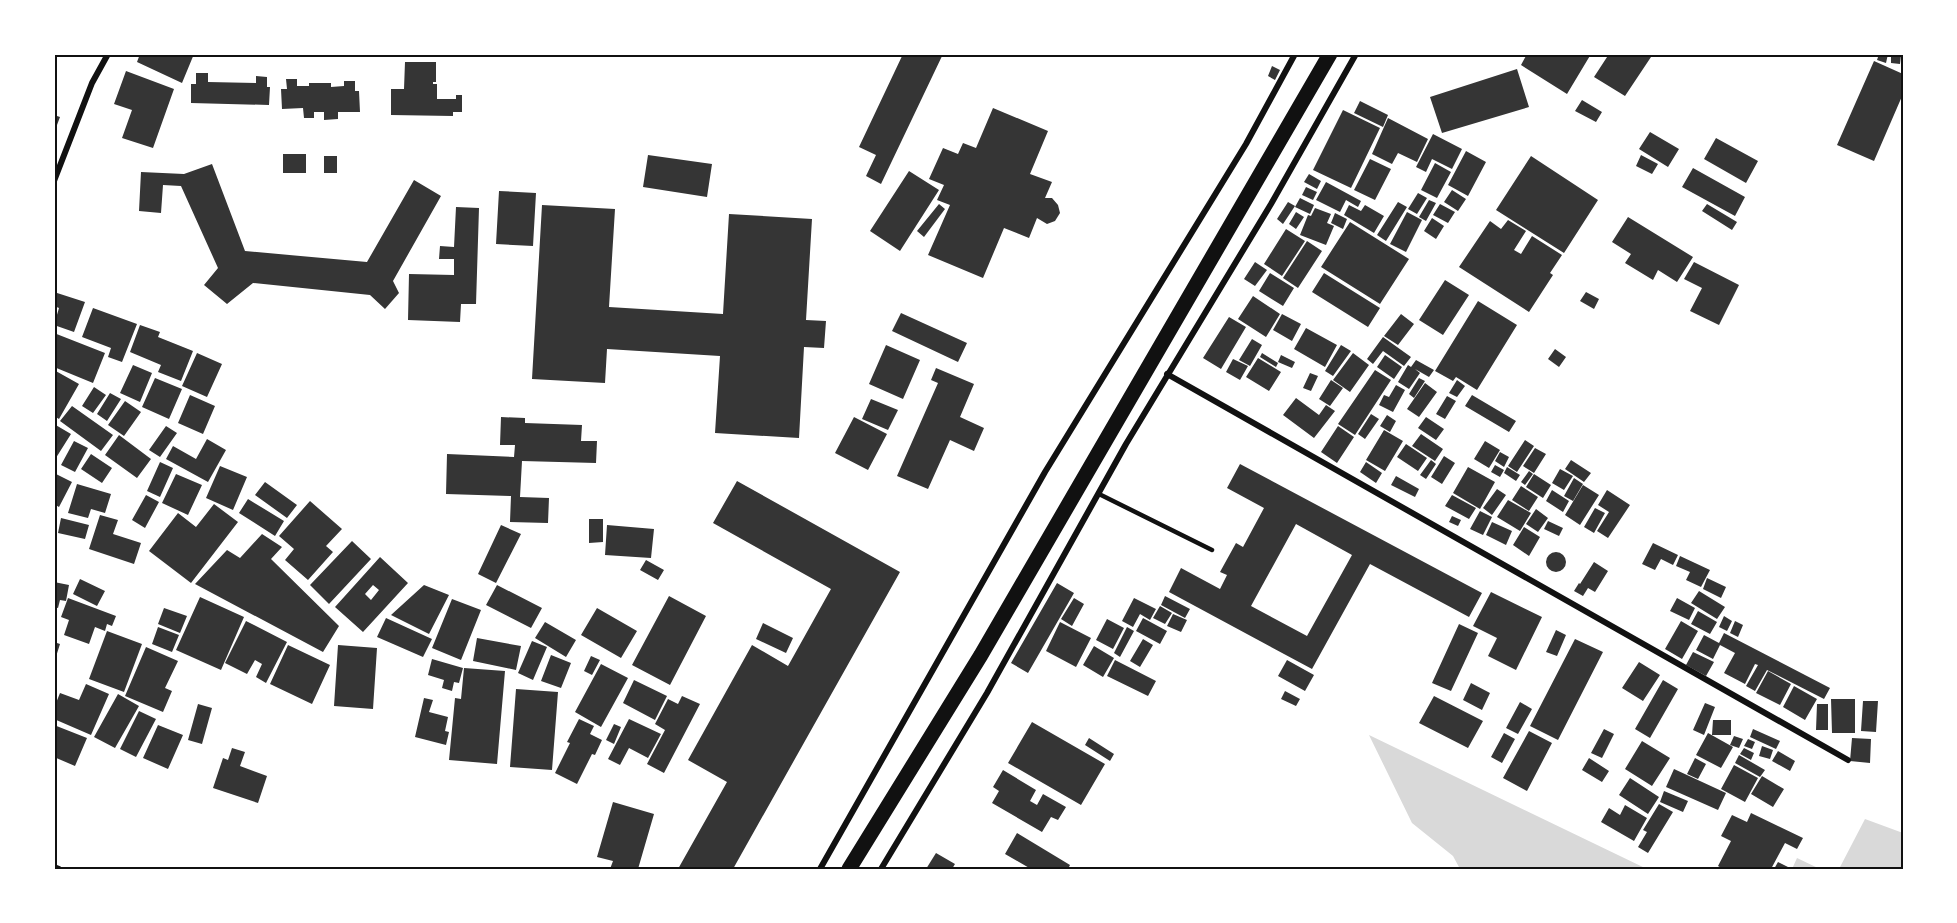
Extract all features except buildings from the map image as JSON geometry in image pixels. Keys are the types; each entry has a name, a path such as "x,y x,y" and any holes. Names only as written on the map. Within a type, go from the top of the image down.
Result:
{"main road":[{"path":"849,869 981,655 1330,54"}],"street":[{"path":"54,181 92,82 108,54"},
{"path":"820,869 1045,472 1246,144 1295,54"},
{"path":"881,869 987,693 1167,374 1271,204 1356,54"},
{"path":"1167,374 1848,760"},
{"path":"54,867 59,869"}],"lane":[{"path":"1099,494 1212,550"}],"shaded area":[{"path":"1369,735 1647,869 1460,869 1453,856 1412,823"},
{"path":"1865,819 1903,833 1903,869 1839,869"},
{"path":"1797,858 1820,869 1792,869"}]}
